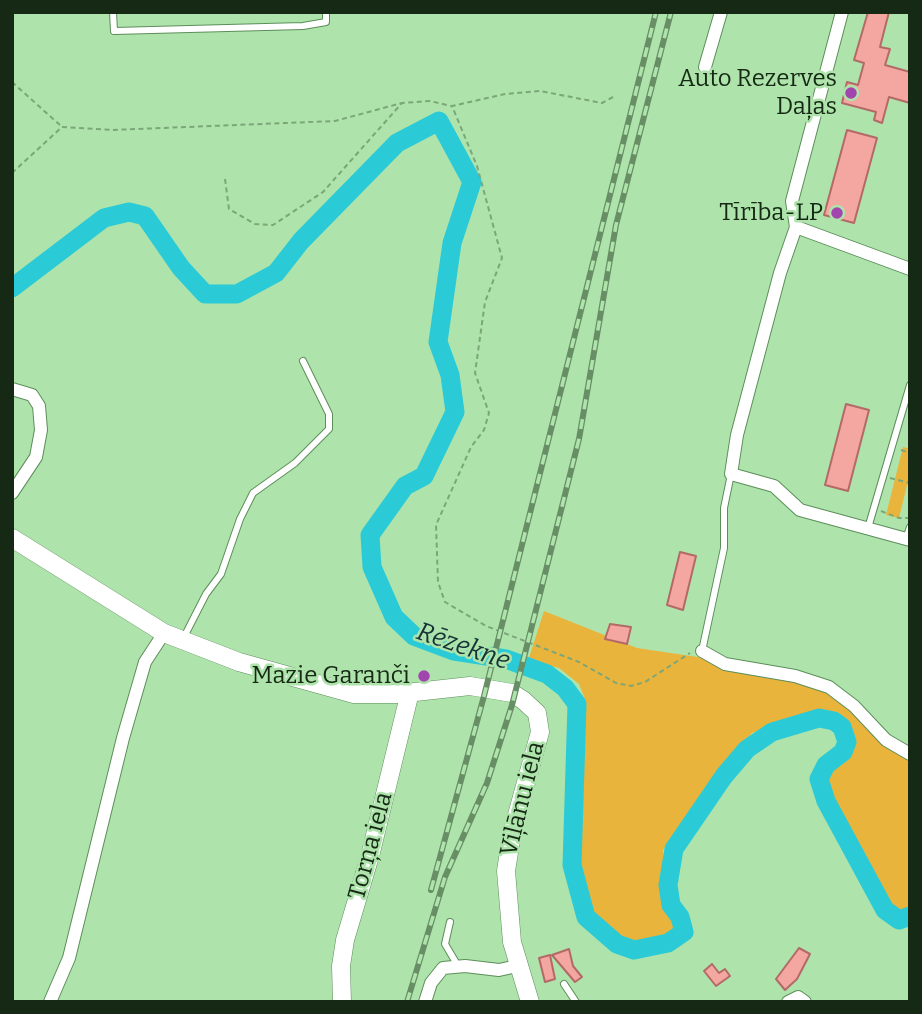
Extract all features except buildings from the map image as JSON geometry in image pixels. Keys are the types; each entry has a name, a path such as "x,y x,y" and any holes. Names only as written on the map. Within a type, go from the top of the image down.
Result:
{"main road":[{"name":"Viļānu iela","path":"12,538 164,633 239,662 339,691 368,695 470,686 512,692 537,713 539,742 512,833 506,871 507,905 517,966 530,1002"},
{"name":"Torņa iela","path":"342,1002 341,966 345,940 418,691"}],"street":[{"path":"705,66 721,12"},
{"path":"842,12 792,201 796,227 780,273 737,435 731,474 774,486 800,510 908,536"},
{"path":"796,227 910,269"},
{"path":"12,389 32,395 38,406 41,430 36,457 12,494"},
{"path":"50,1002 69,958 123,738 145,662 164,633"},
{"path":"702,651 725,664 795,676 830,687 854,706 886,740 910,754"},
{"path":"425,1002 437,973 443,968 458,966 499,970 517,966"}],"lane":[{"path":"113,12 114,31 303,26 326,22 326,12"},
{"path":"182,641 206,594 221,574 240,519 253,493 295,463 329,429 329,414 303,361"},
{"path":"869,528 910,385"},
{"path":"702,651 724,548 724,508 731,474"},
{"path":"450,922 445,944 458,966"},
{"path":"564,984 576,1002"}],"path":[{"path":"12,82 62,127 112,130 335,121 402,103 430,101 452,106 505,94 540,91 602,103 613,97"},
{"path":"225,179 229,209 255,224 273,225 323,192 402,103"},
{"path":"452,106 477,166 502,258 485,302 475,373 489,413 484,430 471,447 436,525 436,558 445,602 486,626 579,662 616,683 631,686 645,682 685,654 702,651"},
{"path":"12,173 62,127"},
{"path":"883,476 910,483"},
{"path":"874,507 886,514 910,517"}],"shaded area":[{"path":"910,443 910,485 907,485 899,518 886,515 903,447 908,448"},
{"path":"544,611 637,648 718,660 829,687 910,754 910,916 899,920 885,910 826,801 819,779 850,755 850,722 823,711 752,733 691,808 663,850 665,907 671,905 684,932 617,944 580,901 572,865 586,702 579,684 559,668 528,661"}],"waterway":[{"name":"Rēzekne","path":"12,288 104,218 129,212 145,216 181,268 205,294 237,294 276,273 301,241 397,143 439,121 472,182 452,243 438,342 450,375 455,412 424,476 405,486 370,535 372,567 394,617 414,636 454,651 506,659 547,674 565,688 577,704 572,865 586,917 617,944 634,950 668,943 684,932 680,917 671,905 668,885 674,849 724,776 747,749 772,732 819,718 834,721 842,727 847,742 843,752 826,765 819,779 826,801 885,910 899,920 910,916"}],"railway":[{"path":"431,890 484,696 656,12"},
{"path":"407,1002 445,877 487,783 512,705 579,439 616,225 671,12"}],"place":[{"name":"Auto Rezerves Daļas","path":"851,93"},
{"name":"Tīrība-LP","path":"837,213"},
{"name":"Mazie Garanči","path":"424,676"}]}
